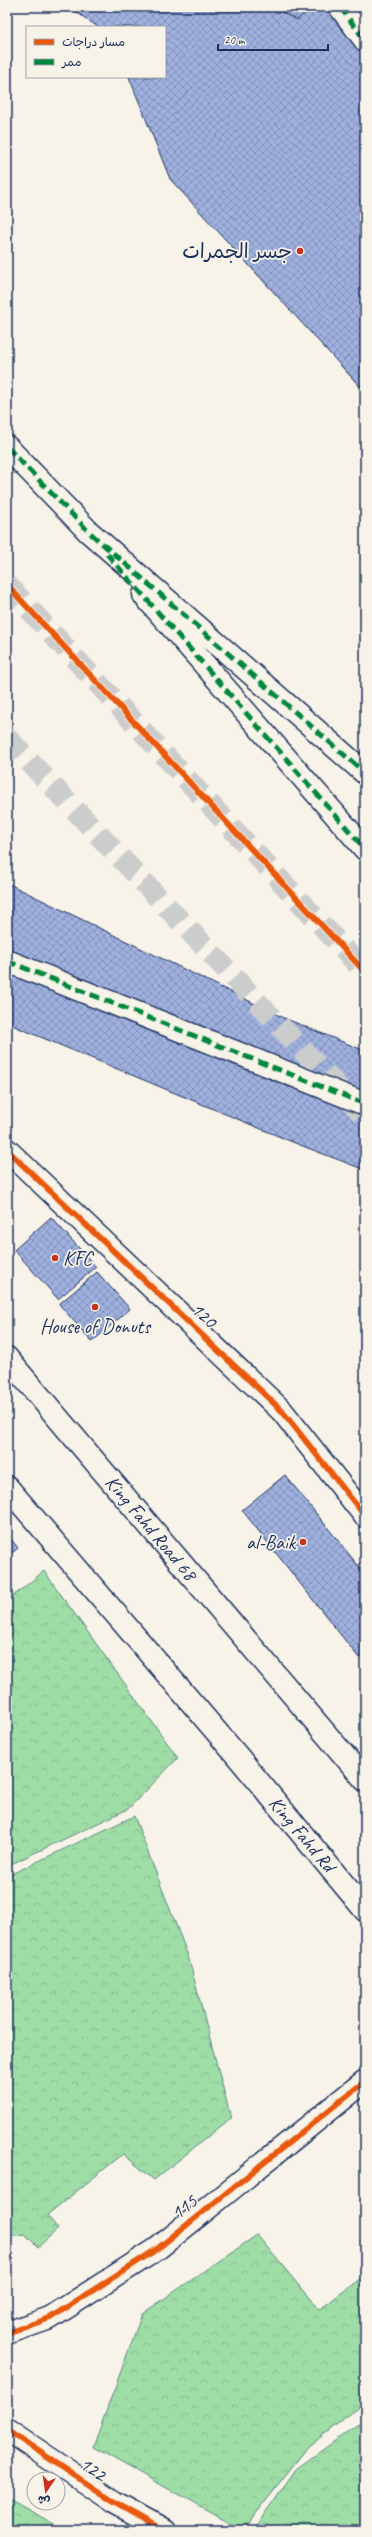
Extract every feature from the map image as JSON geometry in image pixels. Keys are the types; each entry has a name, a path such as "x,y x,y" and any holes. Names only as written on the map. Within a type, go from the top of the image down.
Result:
{"street":[{"path":"340,7 365,40"},
{"path":"7,447 89,532 365,849"},
{"path":"89,532 365,774"},
{"path":"7,962 365,1104"},
{"name":"120","path":"7,1150 282,1411 365,1516"},
{"name":"King Fahd Road 68","path":"7,1358 365,1780"},
{"name":"King Fahd Rd","path":"7,1488 240,1758 365,1910"},
{"name":"115","path":"7,2333 50,2318 157,2249 365,2081"},
{"name":"122","path":"7,2430 114,2502 164,2530"}],"green space":[{"path":"44,1571 178,1758 128,1809 7,1866 7,1601"},
{"path":"134,1816 188,1956 231,2118 154,2180 123,2154 47,2215 58,2229 38,2247 25,2234 7,2236 7,1876"},
{"path":"257,2235 319,2310 365,2275 365,2402 307,2448 242,2530 93,2447 142,2314"},
{"path":"365,2419 365,2530 253,2530 296,2469"},
{"path":"7,2498 26,2508 26,2511 31,2511 65,2530 7,2530"}],"building":[{"name":"جسر الجمرات","path":"69,7 365,7 365,392 170,179 129,78 166,78 166,26 97,26"},
{"path":"272,7 311,7 297,20"},
{"path":"7,883 284,1018 365,1051 365,1170 295,1143 7,1023"},
{"name":"KFC","path":"51,1217 96,1267 58,1299 14,1250"},
{"name":"House of Donuts","path":"97,1272 130,1309 92,1342 59,1304"},
{"name":"al-Baik","path":"285,1475 365,1574 365,1652 359,1658 242,1510"},
{"path":"7,1534 18,1548 7,1557"}],"tunnel":[{"path":"7,585 365,972"},
{"path":"7,738 365,1116"}],"marked path":[{"path":"340,7 365,40"},
{"path":"7,447 89,532 365,773"},
{"path":"107,554 365,849"},
{"path":"7,961 365,1104"}],"cycle path":[{"path":"7,585 365,972"},
{"path":"7,1150 282,1411 365,1516"},
{"path":"7,2333 50,2318 157,2249 365,2081"},
{"path":"7,2430 114,2502 164,2530"}],"place":[{"name":"جسر الجمرات","path":"300,251"},
{"name":"KFC","path":"55,1258"},
{"name":"House of Donuts","path":"95,1307"},
{"name":"al-Baik","path":"303,1542"}]}
